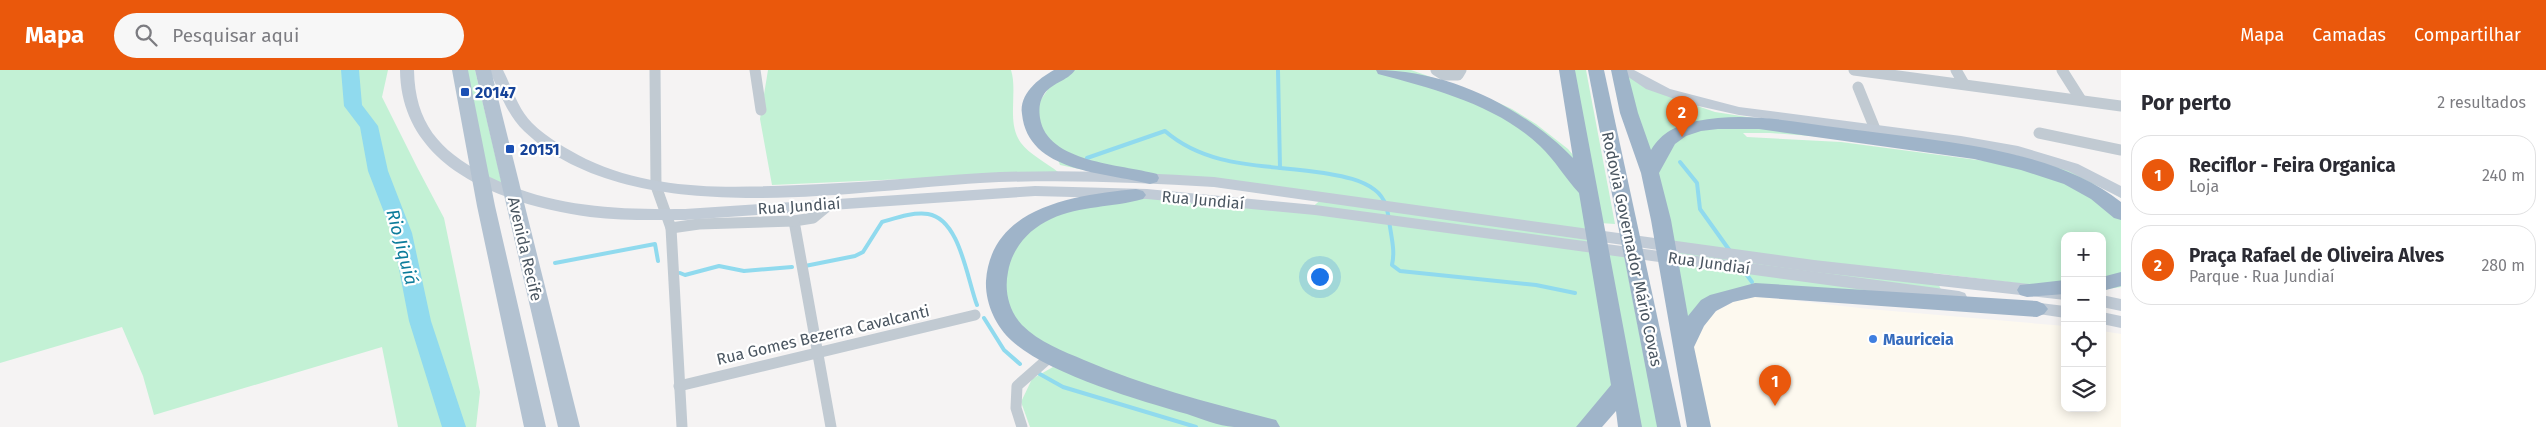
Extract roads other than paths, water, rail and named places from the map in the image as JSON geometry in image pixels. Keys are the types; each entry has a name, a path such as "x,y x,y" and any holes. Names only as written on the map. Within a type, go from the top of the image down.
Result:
{"highway":[{"path":"1067,70 1043,85 1032,101 1030,118 1039,139 1053,152 1068,160 1150,178"},
{"path":"1384,70 1473,99 1523,122 1556,149 1576,173 1590,198"},
{"name":"Rodovia Governador Mário Covas","path":"1567,70 1630,427"},
{"name":"Rodovia Governador Mário Covas","path":"1596,70 1669,427"},
{"path":"1619,70 1629,113 1650,173 1661,220 1699,427"},
{"path":"1650,173 1659,151 1668,139 1679,132 1715,123 1764,125 1919,144 1994,157 2052,173 2076,182 2121,212"},
{"path":"1136,195 1064,206 1033,220 1005,248 995,282 1000,309 1014,330 1051,356 1090,373 1174,402 1268,427"},
{"path":"2106,283 2121,279"},
{"path":"2027,290 2061,287"},
{"path":"1683,347 1693,322 1701,310 1712,301 1726,295 1755,290 2037,309"},
{"path":"1588,427 1624,386"}],"main road":[{"name":"Rua Jundiaí","path":"407,70 407,90 411,108 430,142 446,158 492,185 517,195 569,208 624,214 696,213 1078,191 1333,205"},
{"name":"Avenida Recife","path":"460,70 486,206 535,427"},
{"name":"Avenida Recife","path":"483,70 569,427"},
{"name":"Rua Jundiaí","path":"496,70 514,107 527,125 540,138 587,164 656,186 716,193 836,189 1033,176 1150,178 1214,182 1333,205 1934,287 2037,309 2061,312"},
{"path":"1625,70 1651,86 1684,100 1740,111 1958,140 2025,154 2079,169 2121,193"},
{"name":"Rua Jundiaí","path":"1934,287 2027,290 2061,294"},
{"path":"2106,302 2121,305"},
{"path":"2106,319 2121,322"}],"street":[{"path":"655,70 656,186 671,228 682,427"},
{"path":"755,70 760,110"},
{"path":"1436,70 1450,76 1458,75 1460,70"},
{"path":"1854,70 2121,106"},
{"path":"1956,70 1964,84"},
{"path":"2062,70 2081,100"},
{"path":"1858,87 1874,129"},
{"path":"2039,133 2121,150"},
{"path":"671,228 699,224 794,221 813,218 830,204"},
{"path":"794,221 831,427"},
{"name":"Rua Gomes Bezerra Cavalcanti","path":"679,386 975,315"},
{"path":"1022,427 1016,408 1017,386 1051,356"}],"waterway":[{"name":"Rio Jiquiá","path":"350,70 353,106 369,126 371,144 378,171 402,233 420,321 454,427"},
{"path":"1278,71 1280,168"},
{"path":"1087,158 1165,131 1182,144 1201,153 1241,163 1280,168"},
{"path":"1680,162 1697,183 1700,209 1730,251"},
{"path":"1280,168 1351,178 1375,190 1382,198 1388,212 1393,246 1392,265 1400,271 1536,285 1575,293"},
{"path":"805,266 855,256 863,252 882,222 898,217 928,214 939,218 955,238 966,266 977,305"},
{"path":"555,263 655,244 658,261"},
{"path":"680,273 685,275 719,266 744,271 792,267"},
{"path":"1744,271 1752,282"},
{"path":"984,318 1004,350 1020,364"},
{"path":"1038,373 1063,387 1196,427"}],"place":[{"name":"20147","path":"465,92"},
{"name":"Praça Rafael de Oliveira Alves","path":"1682,137"},
{"name":"20151","path":"510,149"},
{"name":"Mauriceia","path":"1873,339"},
{"name":"Reciflor - Feira Organica","path":"1775,406"}]}
